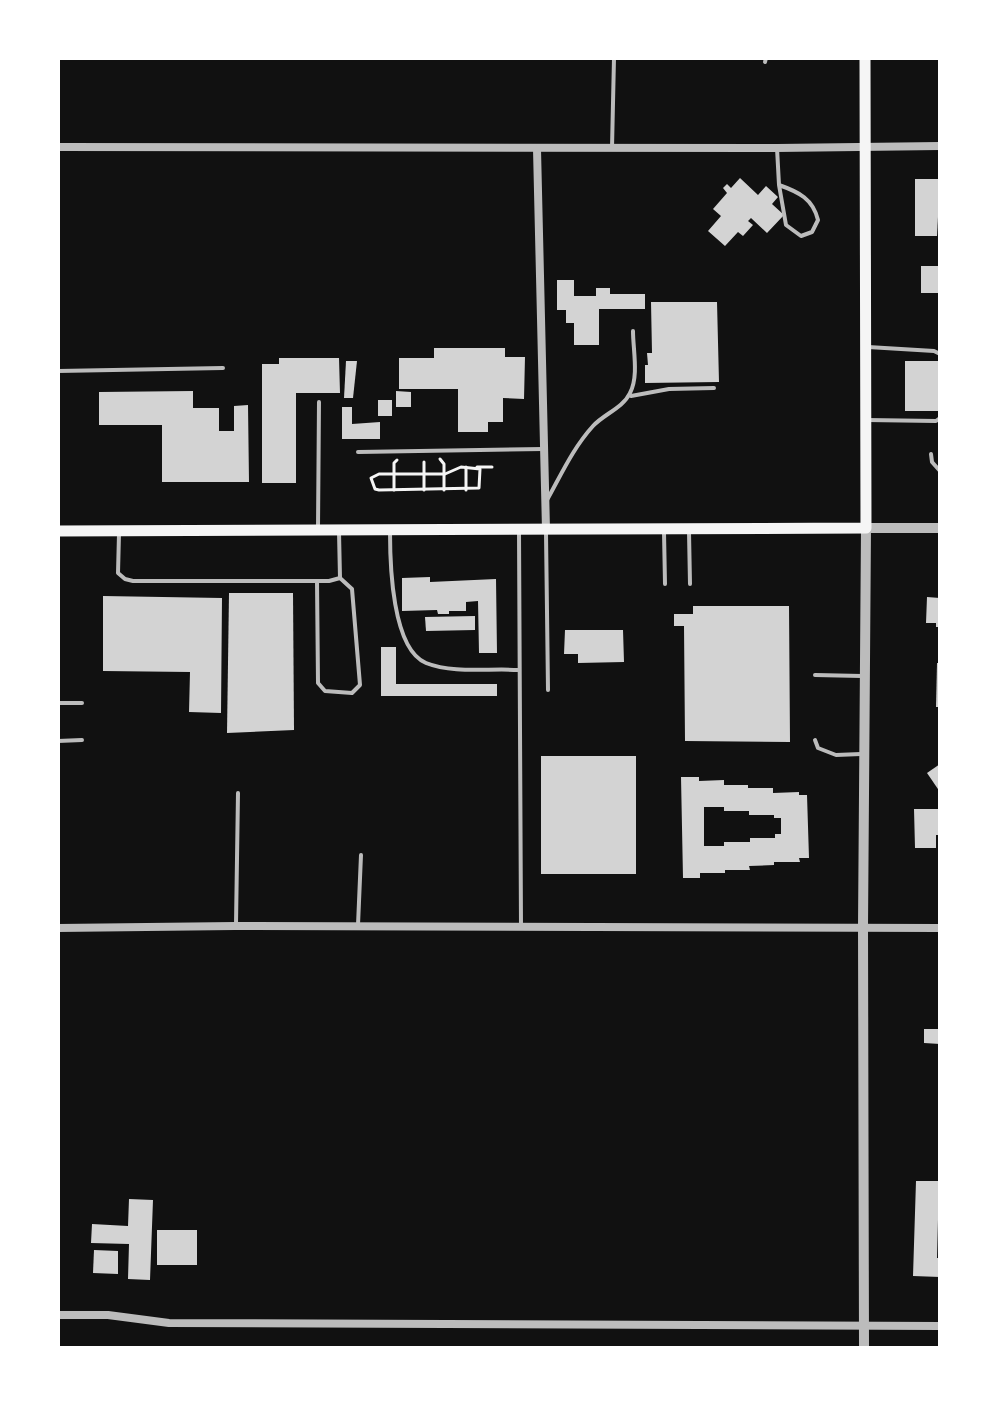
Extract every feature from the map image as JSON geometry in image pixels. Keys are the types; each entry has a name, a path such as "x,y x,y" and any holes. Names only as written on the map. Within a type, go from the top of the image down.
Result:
{"main road":[{"path":"58,531 866,528 865,58"}],"street":[{"path":"58,147 537,149 940,146"},
{"path":"537,149 546,530"},
{"path":"864,1348 866,528 940,528"},
{"path":"58,928 940,928"},
{"path":"58,1315 108,1315 169,1323 940,1326"}],"lane":[{"path":"612,148 614,58"},
{"path":"777,148 779,185 786,225 801,236 812,232 818,216 809,200 779,185"},
{"path":"628,397 634,376 633,331"},
{"path":"865,347 934,351 940,354"},
{"path":"58,371 223,368"},
{"path":"546,503 586,434 598,420 628,397 669,389 714,388"},
{"path":"318,531 319,402"},
{"path":"865,420 936,421 940,418"},
{"path":"358,452 546,449"},
{"path":"931,454 932,462 940,471"},
{"path":"391,529 395,602 407,644 416,656 428,664 456,668 518,670"},
{"path":"546,530 548,690"},
{"path":"664,530 665,584"},
{"path":"689,530 690,584"},
{"path":"317,581 318,683 329,692 352,693 360,685 352,589 340,578 339,531"},
{"path":"519,531 521,926"},
{"path":"119,532 118,573 133,581 336,581 340,578"},
{"path":"815,675 864,676"},
{"path":"58,703 82,703"},
{"path":"58,741 82,740"},
{"path":"815,740 818,748 828,752 864,754"},
{"path":"236,926 238,793"},
{"path":"358,927 361,855"}],"path":[{"path":"394,490 394,463 399,459"},
{"path":"424,490 423,459 438,459 444,464 444,490"},
{"path":"477,467 481,473 481,486 477,490 375,489 371,482 371,478 379,474 444,474 466,467 477,467 492,467"},
{"path":"466,467 466,490"}],"building":[{"path":"740,178 758,195 766,186 778,197 772,204 784,215 767,233 751,218 748,221 753,225 743,236 738,232 725,246 708,231 721,216 713,209 727,193 723,188 727,184 731,188"},
{"path":"915,179 940,179 937,236 915,236"},
{"path":"921,266 940,266 940,293 921,293"},
{"path":"557,280 574,280 574,296 596,296 596,288 610,288 610,294 645,294 645,309 599,309 599,345 574,345 574,323 566,323 566,310 557,310"},
{"path":"651,302 717,302 719,382 645,383 647,353 652,353"},
{"path":"434,348 505,348 505,357 525,357 524,399 503,398 503,422 488,422 488,432 458,432 458,389 399,389 399,358 434,358"},
{"path":"279,358 339,358 340,393 296,393 296,483 262,483 262,364 279,364"},
{"path":"346,361 357,361 353,398 344,398"},
{"path":"905,361 940,361 940,411 905,411"},
{"path":"193,391 193,408 219,408 219,431 234,431 234,406 248,405 249,482 162,482 162,425 99,425 99,392"},
{"path":"396,391 411,392 411,407 396,407"},
{"path":"378,400 392,400 392,416 378,416"},
{"path":"342,407 352,407 352,424 380,422 380,439 342,439"},
{"path":"430,577 430,582 496,579 497,653 479,653 478,601 466,602 466,611 449,611 449,614 438,614 437,610 402,611 402,578"},
{"path":"229,593 293,593 294,730 227,733"},
{"path":"103,596 222,598 221,713 189,712 190,672 103,671"},
{"path":"927,597 940,598 940,627 936,627 936,623 926,623"},
{"path":"693,606 789,606 790,742 685,741 684,626 674,626 674,614 693,614"},
{"path":"475,616 475,630 426,631 425,617"},
{"path":"565,630 623,630 624,662 578,663 578,654 564,654"},
{"path":"381,647 396,647 396,684 497,684 497,696 381,696"},
{"path":"937,663 940,663 940,707 936,707"},
{"path":"541,756 636,756 636,874 541,874"},
{"path":"940,764 940,792 927,773"},
{"path":"681,777 699,777 699,781 724,780 724,785 773,788 773,793 799,792 799,795 807,795 809,858 799,858 800,862 749,866 750,870 700,873 700,878 683,878","holes":["704,807 724,807 724,811 749,811 749,815 781,818 781,834 775,834 775,838 750,838 750,842 704,846"]},
{"path":"914,809 940,809 940,835 936,835 936,848 915,848"},
{"path":"924,1029 940,1029 940,1044 924,1043"},
{"path":"916,1181 939,1181 937,1258 940,1258 940,1277 913,1276"},
{"path":"129,1199 153,1200 150,1280 128,1279 129,1244 91,1243 92,1224 128,1226"},
{"path":"157,1230 197,1230 197,1265 157,1265"},
{"path":"94,1250 118,1251 118,1274 93,1273"}]}
